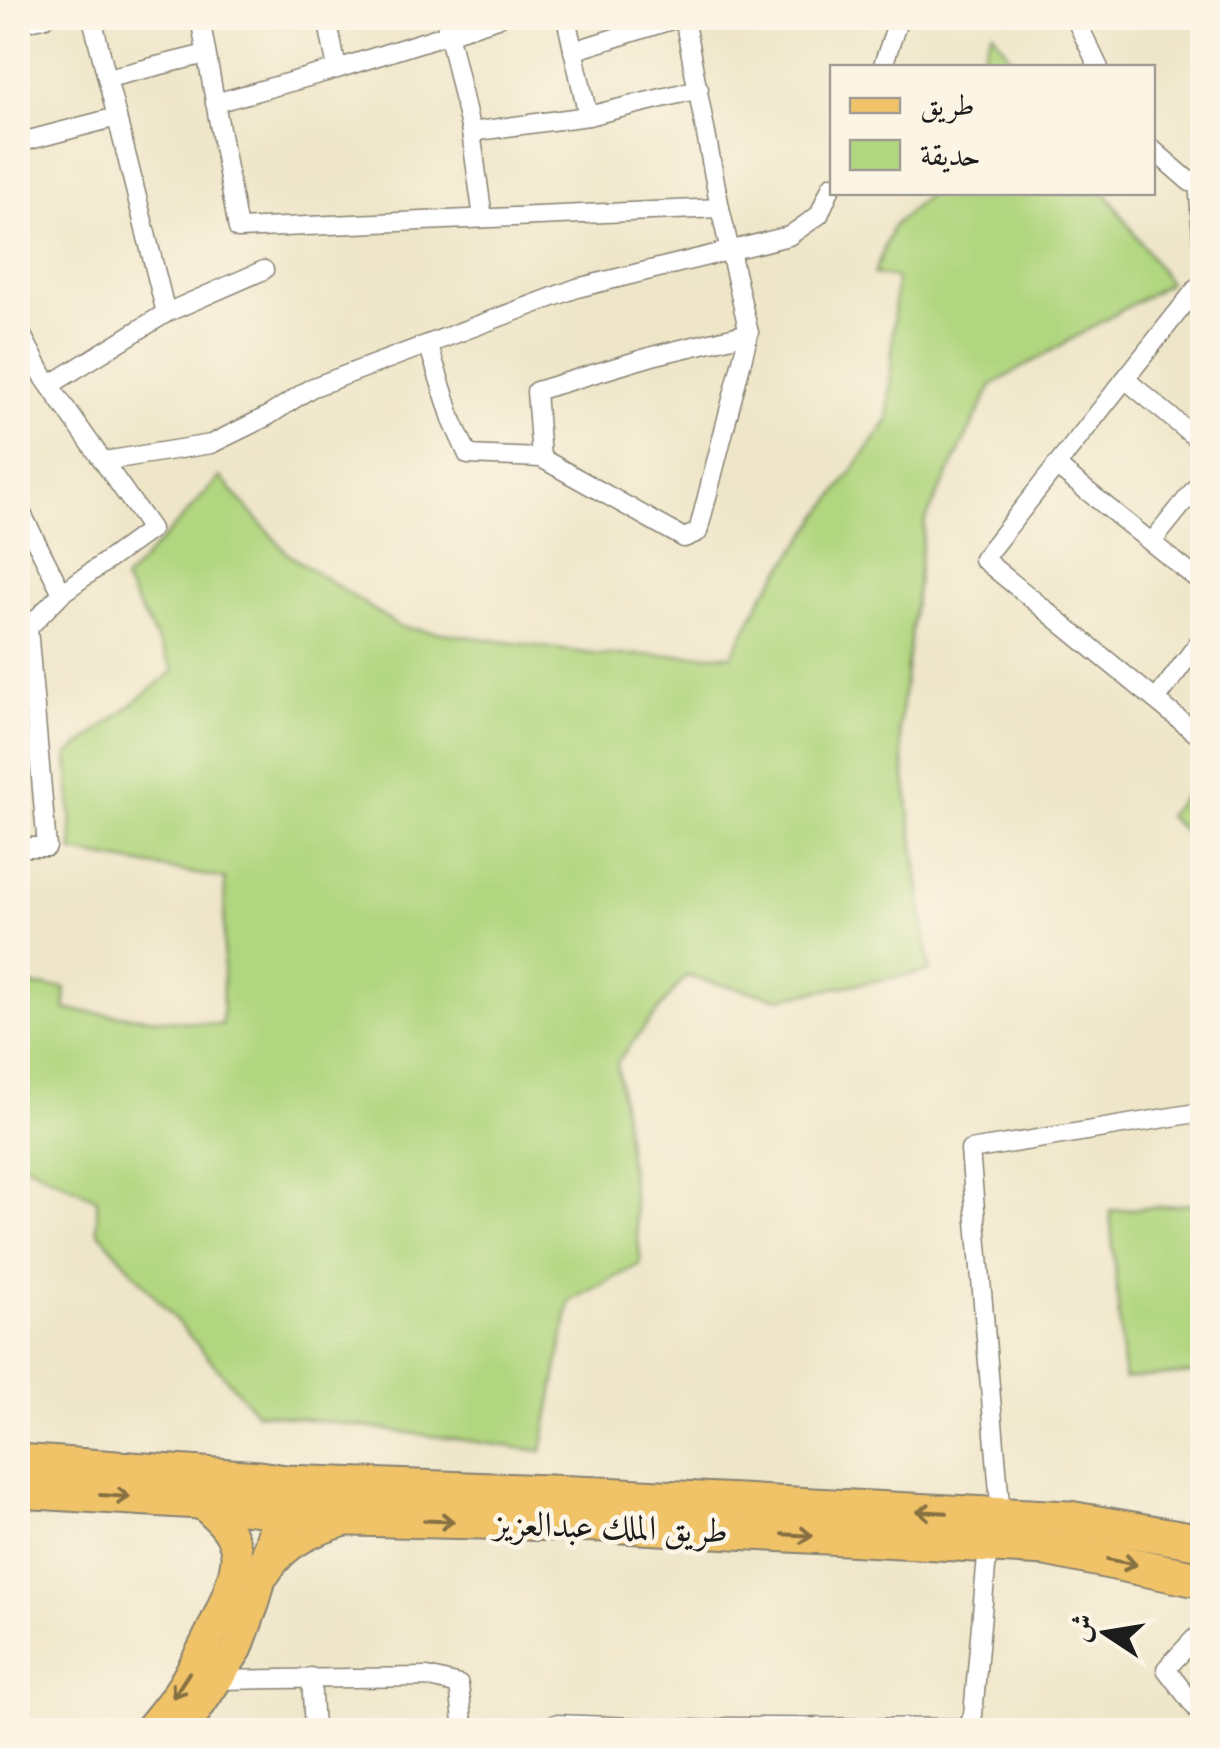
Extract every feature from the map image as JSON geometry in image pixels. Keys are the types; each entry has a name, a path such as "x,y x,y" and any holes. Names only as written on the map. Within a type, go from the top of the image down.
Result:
{"highway":[{"name":"طريق الملك عبدالعزيز","path":"18,1462 269,1495 351,1518 994,1530 1069,1519 1202,1542"},
{"name":"طريق الملك عبدالعزيز","path":"18,1490 198,1501 269,1495 602,1495 994,1530 1046,1548 1202,1580"}],"main road":[{"path":"183,1730 237,1649 247,1578 269,1495"},
{"path":"198,1501 230,1532 247,1578"},
{"path":"150,1730 185,1682 225,1601 291,1543 351,1518"}],"street":[{"path":"18,23 44,18"},
{"path":"92,18 166,313"},
{"path":"200,18 238,229 720,208"},
{"path":"327,18 338,70"},
{"path":"215,102 338,70 447,26 498,18"},
{"path":"566,18 588,116"},
{"path":"428,344 468,455 541,458 684,538 698,532 749,333 681,18 574,51"},
{"path":"883,65 899,18"},
{"path":"1075,18 1098,65"},
{"path":"447,26 471,132 483,218"},
{"path":"108,78 206,54"},
{"path":"471,132 588,116 699,89"},
{"path":"18,143 118,117"},
{"path":"1155,152 1190,182 1200,179 1202,238"},
{"path":"104,461 211,444 268,416 311,388 577,288 789,236 819,215 830,190"},
{"path":"50,385 166,313 264,270"},
{"path":"1202,294 1196,289 983,560 1202,738"},
{"path":"18,328 50,385 152,528 62,593 23,628 47,848 18,847"},
{"path":"541,458 536,391 656,355 749,333"},
{"path":"1125,379 1202,443"},
{"path":"1056,466 1202,582"},
{"path":"1152,542 1202,480"},
{"path":"20,518 62,593"},
{"path":"1156,700 1202,638"},
{"path":"554,1730 556,1724 716,1730 968,1729 973,1715 994,1530 970,1150 1202,1112"},
{"path":"1202,1642 1194,1639 1166,1669 1202,1716"},
{"path":"311,1677 314,1730"},
{"path":"216,1680 427,1677 459,1685 464,1730"}],"green space":[{"path":"992,31 1017,65 979,65"},
{"path":"928,195 1107,195 1169,283 992,385 925,521 899,728 930,971 779,998 686,976 617,1062 641,1264 570,1301 542,1451 256,1412 97,1230 97,1199 18,1160 18,985 65,988 66,1010 222,1025 225,879 73,852 68,755 174,671 124,581 220,477 288,554 400,627 600,655 732,655 764,594 888,421 896,278 874,274 893,226"},
{"path":"1198,779 1202,783 1202,847 1167,816"},
{"path":"1202,1203 1202,1372 1124,1379 1110,1211"}]}
